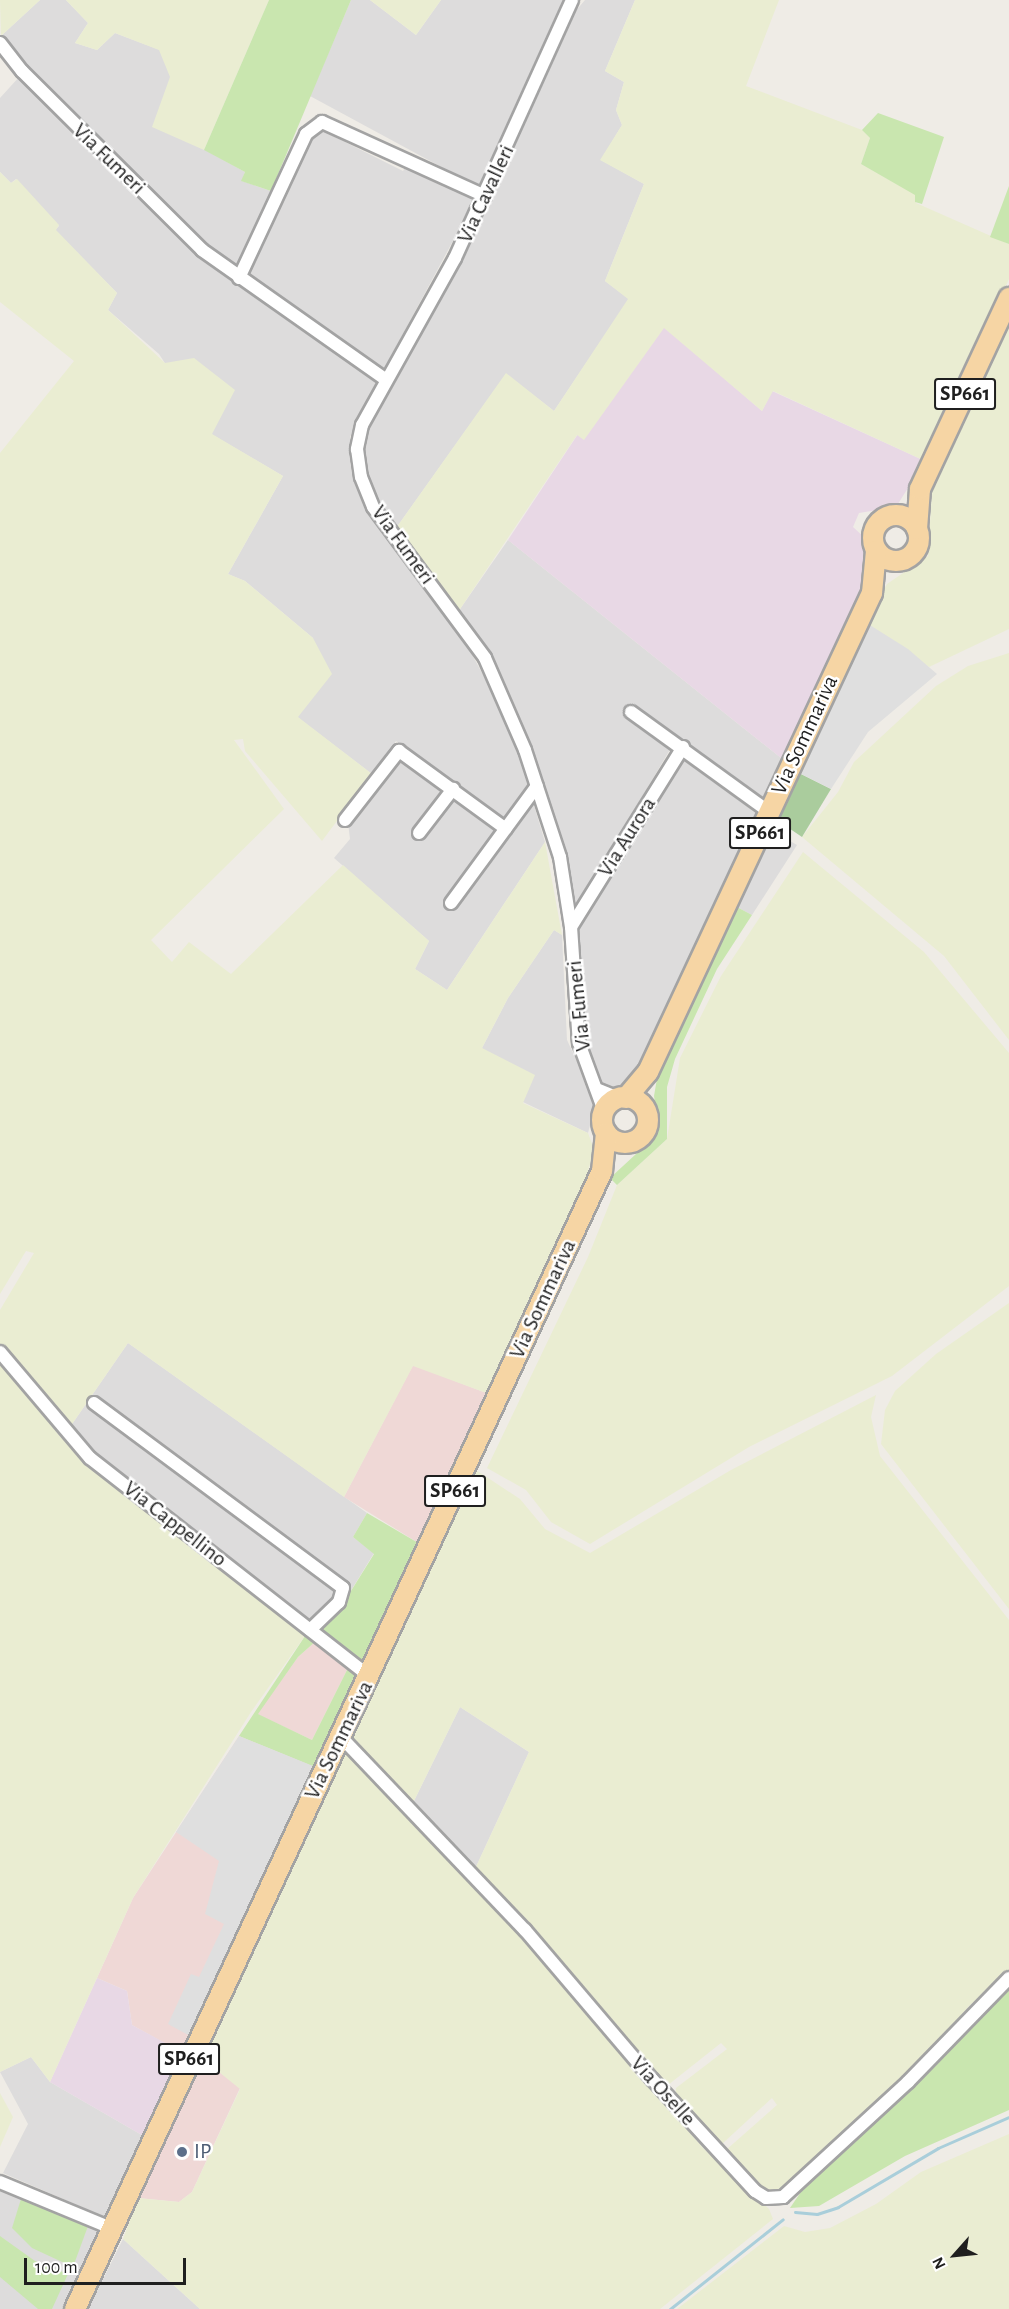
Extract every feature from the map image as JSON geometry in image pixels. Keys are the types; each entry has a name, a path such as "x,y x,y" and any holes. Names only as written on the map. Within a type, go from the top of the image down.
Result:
{"main road":[{"name":"SP661","path":"917,529 920,489 1009,298"},
{"name":"SP661","path":"892,516 920,489"},
{"path":"892,516 906,518 917,529 915,551 903,560 888,560 876,551 874,529 892,516"},
{"name":"Via Sommariva","path":"872,593 876,551"},
{"name":"Via Sommariva","path":"616,1102 648,1072 872,593 903,560"},
{"name":"Via Sommariva","path":"647,1113 648,1072"},
{"path":"638,1101 647,1113 644,1134 629,1143 606,1133 616,1102 638,1101"},
{"name":"Via Sommariva","path":"75,2309 602,1170 606,1133"},
{"name":"Via Sommariva","path":"602,1170 629,1143"}],"street":[{"name":"Via Cavalleri","path":"386,380 485,196 572,0"},
{"name":"Via Fumeri","path":"0,43 75,126 202,250 386,380 362,425 357,449 361,477 373,507 485,658 505,697 560,857 571,927 579,1043 599,1090 616,1102"},
{"path":"239,278 306,134 322,122 485,196"},
{"path":"631,712 769,812"},
{"name":"Via Aurora","path":"571,927 682,747"},
{"path":"345,820 399,751 506,829"},
{"path":"451,903 537,786"},
{"path":"419,833 453,789"},
{"name":"Via Cappellino","path":"0,1352 90,1458 369,1676"},
{"path":"94,1402 343,1588 339,1602 310,1630"},
{"name":"Via Oselle","path":"340,1736 525,1930 652,2079 755,2191 766,2198 783,2197 908,2082 1009,1978"},
{"path":"0,2182 111,2228"}],"shaded area":[{"path":"40,0 66,0 88,23 75,43 97,50 115,33 160,50 198,146 245,172 242,181 271,191 235,271 167,211 15,56 1,36"},
{"path":"351,0 370,0 416,35 441,0 565,0 482,189 310,96"},
{"path":"585,0 635,0 605,71 624,82 616,110 622,125 601,160 644,184 605,281 629,299 554,411 506,374 394,531 372,498 362,468 364,424 407,353 568,20"},
{"path":"20,76 158,209 377,381 350,437 351,469 367,509 469,649 506,717 530,788 501,821 396,741 372,774 297,717 313,638 245,581 228,574 283,476 211,434 159,354 108,310 117,293 55,230 59,226 16,179 11,183 0,172 0,98"},
{"path":"315,127 403,171 407,164 476,198 382,373 246,278"},
{"path":"664,327 762,411 772,391 925,461 896,507 859,513 853,527 866,539 871,557 869,574 786,762 508,540 578,434 584,439"},
{"path":"508,540 786,762 765,806 678,736 573,914 561,841 511,698 458,612"},
{"path":"865,622 908,649 937,674 868,732 831,789 797,772"},
{"path":"682,753 760,817 636,1080 621,1092 610,1091 599,1081 586,1052 575,927"},
{"path":"399,757 505,837 533,802 545,842 447,990 415,969 429,941 334,858 350,839 348,823"},
{"path":"771,830 797,845 752,915 735,906"},
{"path":"554,930 562,935 567,1040 596,1102 588,1133 523,1102 482,1048 508,998"},
{"path":"128,1343 367,1513 353,1537 374,1553 341,1607 319,1631 87,1451 68,1430"},
{"path":"413,1365 489,1394 420,1544 344,1497"},
{"path":"316,1641 348,1668 312,1740 257,1714 298,1657"},
{"path":"460,1707 529,1752 475,1869 412,1805"},
{"path":"239,1736 317,1768 178,2072 159,2063 168,2045 132,2025 127,1991 97,1978 133,1898"},
{"path":"239,1736 313,1766 190,2036 168,2024 191,1974 199,1977 224,1924 205,1914 219,1861 176,1832"},
{"path":"97,1978 127,1991 132,2025 169,2045 159,2063 178,2072 147,2138 50,2082"},
{"path":"31,2057 50,2082 147,2138 107,2218 3,2173 28,2124 0,2072"},
{"path":"203,2059 240,2088 192,2192 179,2202 138,2198"},
{"path":"0,2187 102,2231 66,2309 0,2309"},
{"path":"123,2239 200,2309 88,2309"}],"green space":[{"path":"0,0 40,0 1,36"},
{"path":"66,0 269,0 204,150 152,127 170,77 159,50 115,33 97,50 75,43 88,23"},
{"path":"269,0 351,0 271,191 241,181 245,172 204,150"},
{"path":"370,0 441,0 416,35"},
{"path":"635,0 779,0 746,86 862,130 870,138 861,164 916,195 916,203 1009,244 1009,279 925,461 773,391 762,411 664,328 584,440 577,435 458,612 394,531 506,373 554,411 628,299 605,281 644,184 600,160 622,125 616,110 624,82 605,71"},
{"path":"878,113 944,137 922,204 915,202 915,195 861,164 870,138 862,130"},
{"path":"0,172 11,183 17,179 59,225 56,230 117,293 108,310 165,363 194,358 235,390 212,434 283,476 228,574 245,581 313,638 332,674 298,717 372,774 322,841 245,751 243,739 234,740 284,809 151,940 172,962 189,942 231,974 343,865 429,941 415,969 447,990 545,842 562,935 554,930 508,998 482,1048 535,1075 523,1103 588,1133 594,1149 586,1179 489,1394 413,1366 344,1497 128,1343 68,1430 0,1347 0,1310 34,1253 26,1251 0,1294 0,453 74,361 0,302"},
{"path":"1009,186 1009,244 990,237"},
{"path":"1009,318 1009,629 929,667 865,622 887,584 928,556 932,490"},
{"path":"1009,653 1009,1040 944,956 802,837 838,792 854,762 936,686 968,666"},
{"path":"797,772 831,789 802,837 774,818"},
{"path":"803,852 924,952 1009,1053 1009,1286 892,1376 749,1447 590,1544 551,1522 526,1490 487,1468 588,1257 617,1185 667,1139 680,1058 721,976"},
{"path":"735,906 752,915 717,969 675,1059 667,1087 667,1139 617,1185 610,1178 649,1142 658,1122 654,1096 659,1067"},
{"path":"1009,1303 1009,1609 881,1444 885,1410 895,1391 936,1354"},
{"path":"0,1358 61,1438 307,1633 251,1712 133,1898 50,2082 31,2057 0,2072"},
{"path":"876,1395 871,1417 880,1456 1009,1620 1009,1971 969,2006 914,2072 781,2191 771,2192 760,2189 726,2150 777,2105 772,2098 722,2144 716,2144 675,2098 676,2088 727,2049 721,2043 668,2085 475,1869 529,1752 460,1707 412,1805 350,1738 476,1470 520,1499 545,1529 590,1553 731,1470"},
{"path":"367,1513 420,1544 365,1664 319,1631 341,1607 374,1554 353,1537"},
{"path":"307,1633 316,1641 298,1657 258,1714 312,1740 348,1668 359,1676 317,1768 239,1736"},
{"path":"342,1753 352,1757 533,1949 703,2148 769,2209 773,2219 660,2309 200,2309 123,2239 138,2198 179,2202 192,2192 240,2089 203,2059"},
{"path":"1009,1984 1009,2110 905,2156 819,2206 790,2208 811,2177"},
{"path":"0,2093 13,2117 0,2147"},
{"path":"1009,2134 1009,2309 677,2309 784,2226 805,2232 830,2228 876,2204 921,2172"},
{"path":"21,2199 88,2226 73,2267 32,2248 12,2228"},
{"path":"0,2236 35,2261 68,2274 52,2309 38,2309 0,2277"}],"waterway":[{"path":"795,2212 817,2214 838,2207 938,2148 1009,2117"},
{"path":"670,2309 783,2219"}],"place":[{"name":"IP","path":"182,2152"}]}
